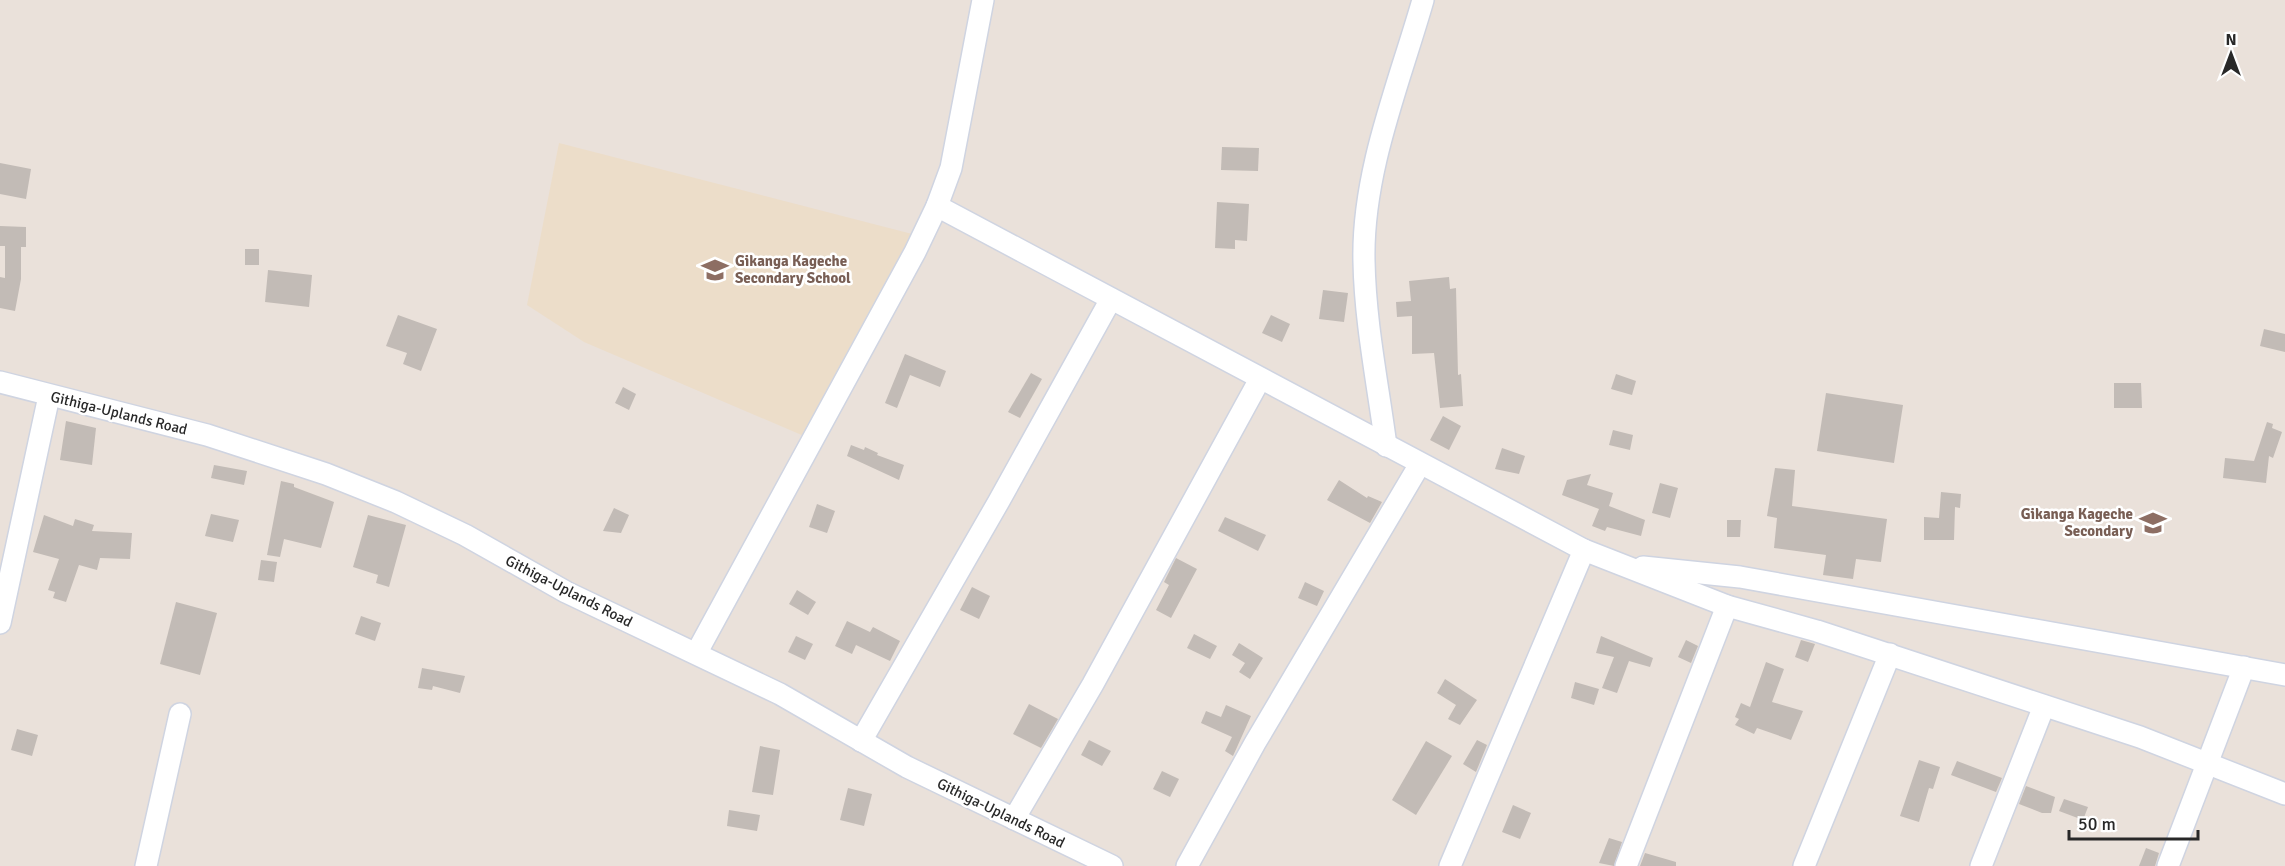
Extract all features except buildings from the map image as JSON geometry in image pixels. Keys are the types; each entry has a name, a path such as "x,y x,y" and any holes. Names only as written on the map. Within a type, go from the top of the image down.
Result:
{"street":[{"path":"696,652 915,252 937,206 951,168 983,0"},
{"path":"1386,446 1369,322 1364,259 1369,194 1387,118 1423,0"},
{"path":"937,206 1584,550 1727,606 1994,687 2208,761 2285,794"},
{"path":"861,741 1005,491 1111,299"},
{"path":"1014,819 1093,684 1260,379"},
{"name":"Githiga-Uplands Road","path":"0,382 207,435 326,474 396,502 465,535 566,592 780,694 907,767 1112,866"},
{"path":"0,623 49,396"},
{"path":"1187,866 1255,743 1420,464"},
{"path":"1450,866 1584,550"},
{"path":"1622,565 1740,577 2285,675"},
{"path":"1626,866 1727,606"},
{"path":"1804,866 1890,654"},
{"path":"2168,866 2244,667"},
{"path":"1981,866 2044,706"},
{"path":"146,866 180,714"}],"shaded area":[{"name":"Gikanga Kageche Secondary School","path":"559,143 916,235 804,436 584,342 527,305"}],"place":[{"name":"Gikanga Kageche Secondary School","path":"715,270"},
{"name":"Gikanga Kageche Secondary","path":"2153,523"}]}
